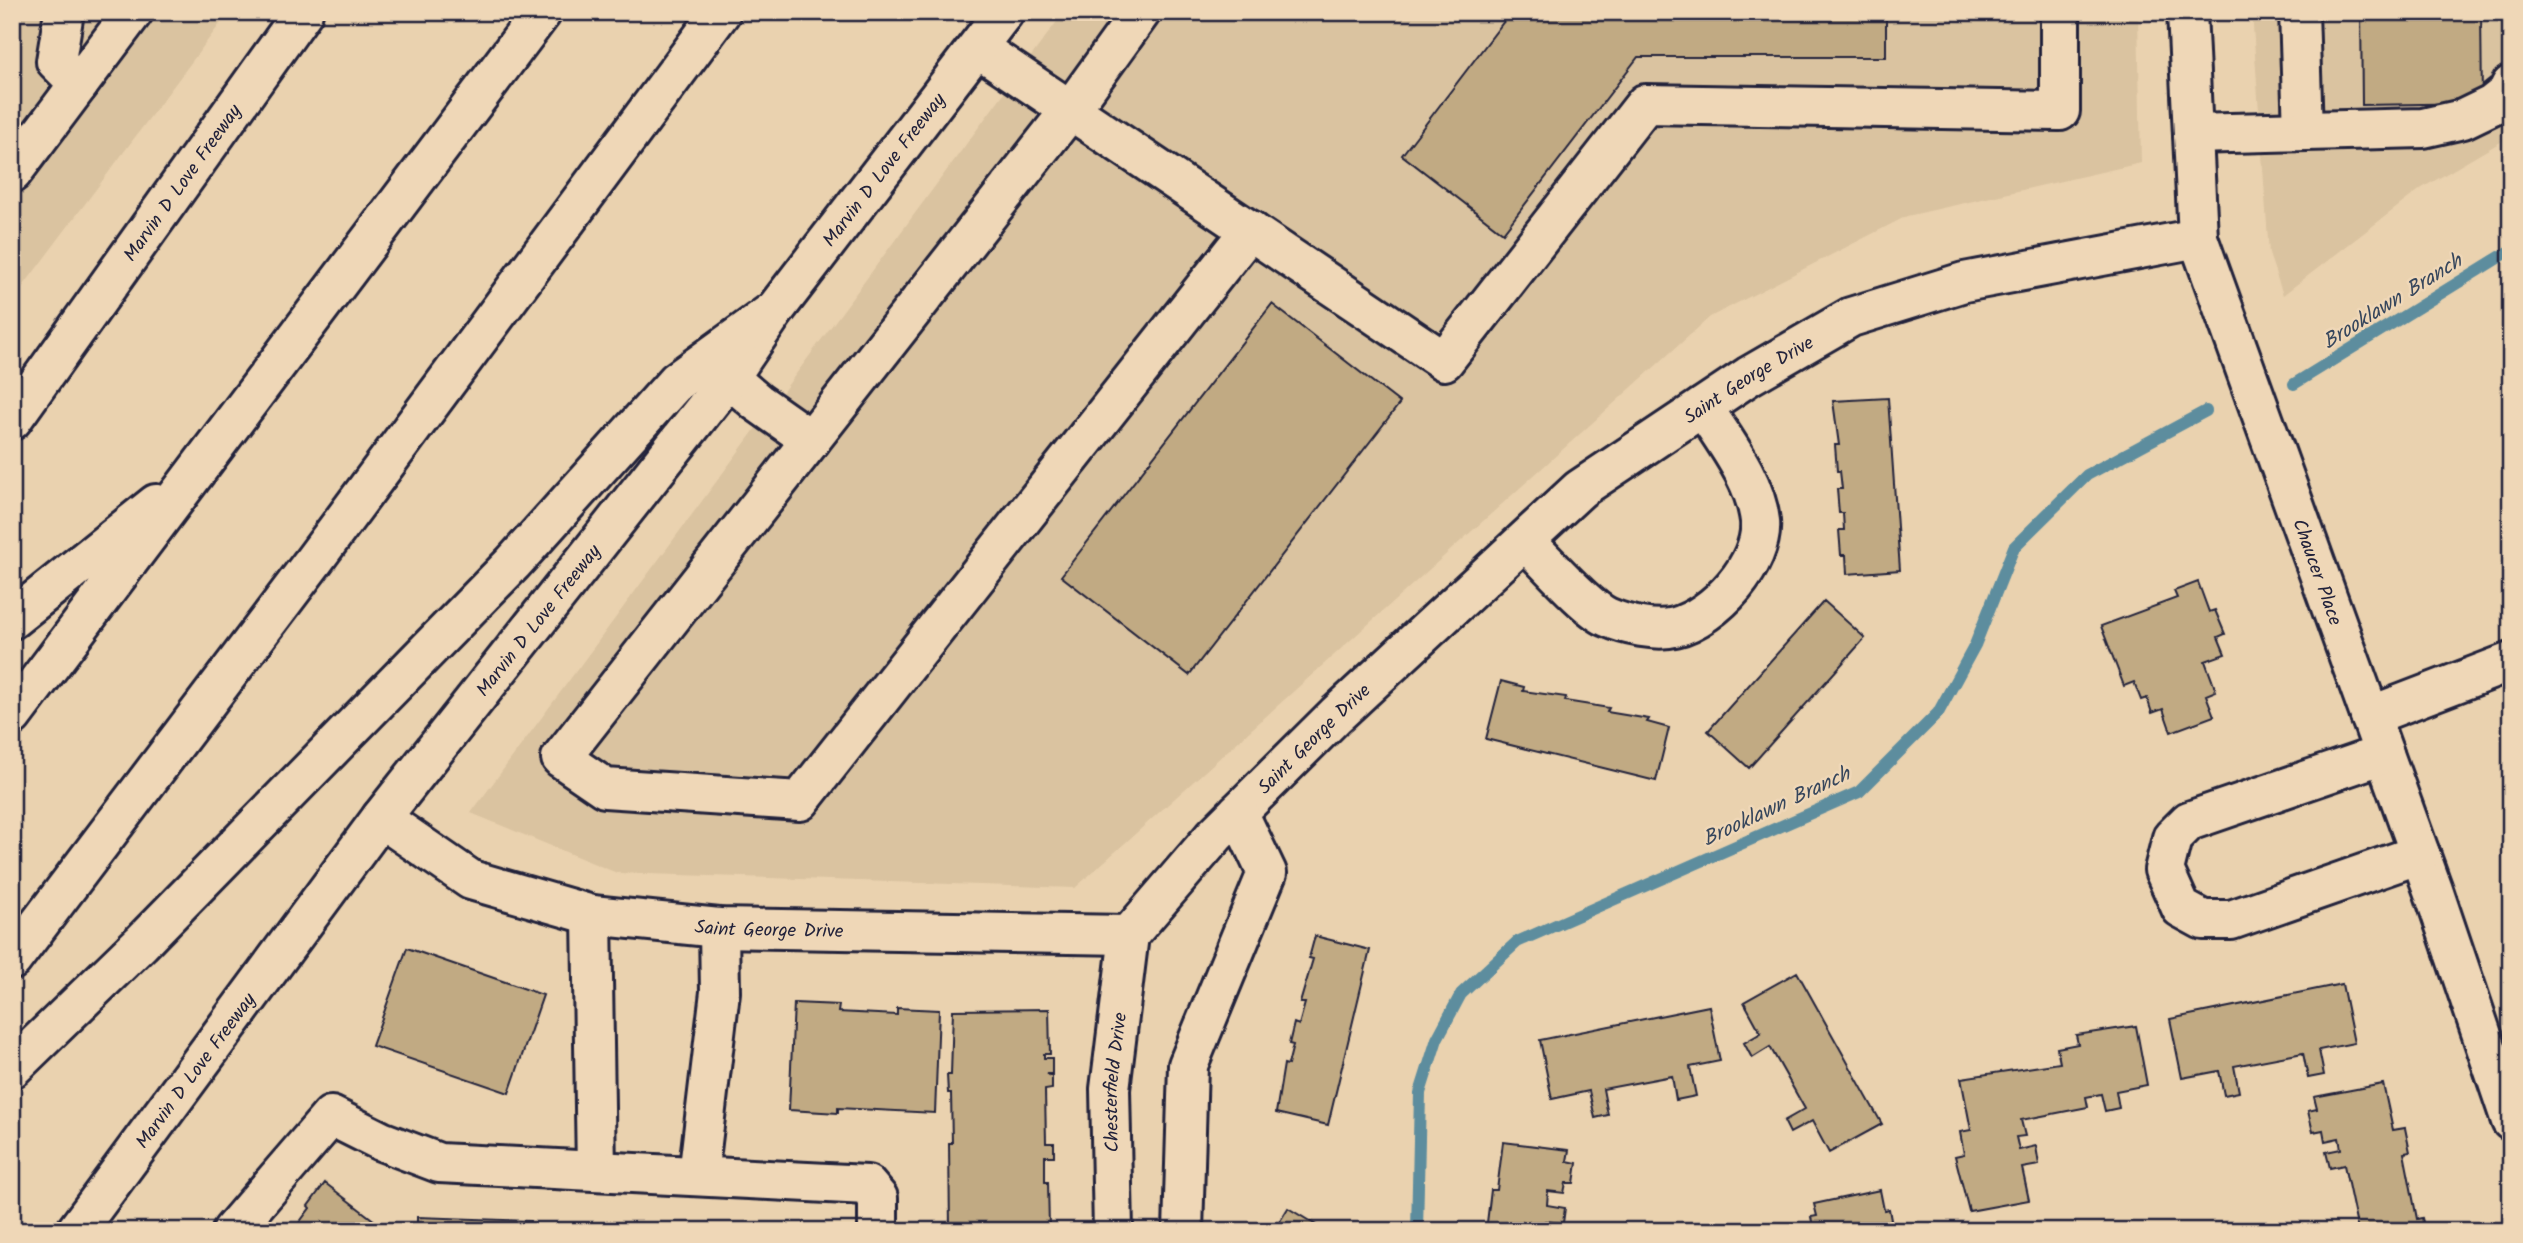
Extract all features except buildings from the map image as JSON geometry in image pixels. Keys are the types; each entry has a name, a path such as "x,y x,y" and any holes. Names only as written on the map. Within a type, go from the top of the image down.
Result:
{"main road":[{"path":"64,12 56,61 79,84"},
{"path":"16,161 133,12"},
{"name":"Marvin D Love Freeway","path":"12,420 303,12"},
{"path":"12,716 541,12"},
{"path":"12,960 324,548 721,12"},
{"name":"Marvin D Love Freeway","path":"76,1231 382,818 729,378 775,310 1004,12"},
{"path":"1141,12 1071,109 561,758 605,788 800,802 1250,230"},
{"path":"978,48 1444,361 1645,104 2060,111 2060,12"},
{"name":"Chaucer Place","path":"2187,12 2198,238 2420,854 2511,1121"},
{"path":"2299,12 2303,131"},
{"path":"2193,134 2423,128 2463,119 2492,105 2507,93 2511,85"},
{"name":"Saint George Drive","path":"382,818 471,880 592,915 719,928 1129,935 1215,835 1336,715 1580,489 1749,376 1851,317 1964,282 2198,238"},
{"path":"12,1068 141,943 503,573 677,381 775,310"},
{"path":"729,378 757,402 811,440"},
{"path":"1525,541 1581,597 1605,616 1654,628 1675,627 1708,611 1740,581 1754,555 1760,522 1750,483 1703,407"},
{"path":"12,619 201,467"},
{"path":"2370,716 2511,662"},
{"path":"2384,754 2189,821 2172,838 2164,870 2181,908 2203,920 2231,920 2420,854"},
{"path":"1183,1231 1188,1065 1267,873 1238,812"},
{"path":"592,915 596,1171"},
{"path":"698,1176 720,992 719,928"},
{"name":"Chesterfield Drive","path":"1113,1231 1110,1089 1129,935"},
{"path":"232,1231 331,1116 381,1141 439,1163 867,1185 878,1198 878,1231"}],"shaded area":[{"path":"12,12 229,12 12,301"},
{"path":"1064,12 2138,12 2141,163 1907,216 1710,317 1075,888 617,873 471,813"},
{"path":"2252,12 2511,12 2511,136 2422,188 2283,295 2269,254"}],"waterway":[{"name":"Brooklawn Branch","path":"2294,384 2511,250"},
{"name":"Brooklawn Branch","path":"1417,1231 1420,1093 1437,1039 1461,994 1517,942 1859,792 1938,713 1975,645 2014,547 2087,475 2206,411"}]}
